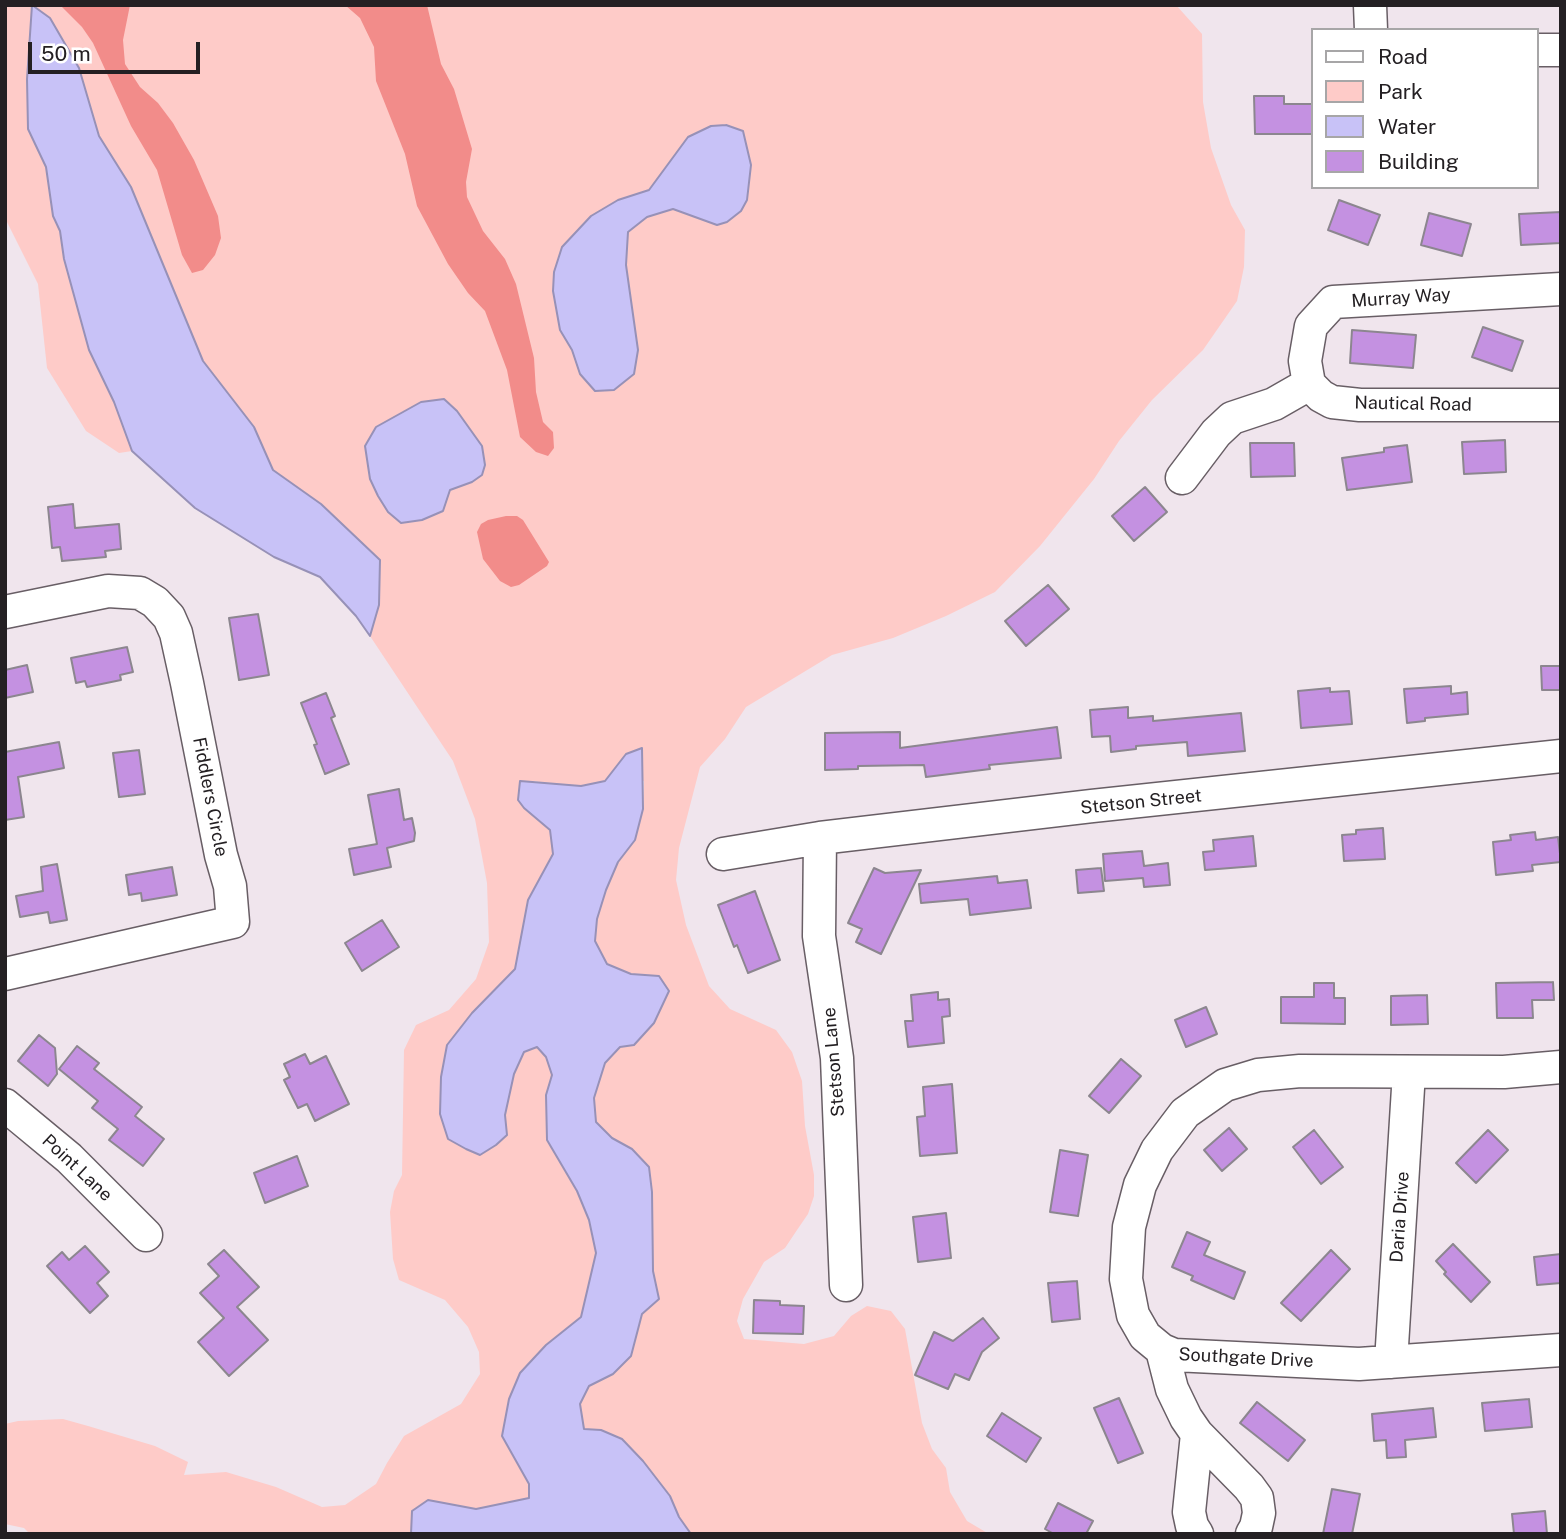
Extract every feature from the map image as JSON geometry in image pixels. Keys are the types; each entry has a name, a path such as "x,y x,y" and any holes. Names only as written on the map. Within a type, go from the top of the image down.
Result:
{"street":[{"path":"1370,5 1371,28"},
{"path":"1538,50 1561,50"},
{"name":"Murray Way","path":"1309,384 1305,362 1311,326 1333,302 1561,289"},
{"path":"1182,478 1216,433 1232,418 1274,404 1309,384"},
{"name":"Nautical Road","path":"1309,384 1321,396 1332,401 1360,405 1561,405"},
{"name":"Fiddlers Circle","path":"5,612 108,591 140,593 155,602 169,617 176,633 221,855 230,886 233,922 5,974"},
{"name":"Stetson Street","path":"723,855 820,838 1561,756"},
{"name":"Stetson Lane","path":"820,838 819,936 837,1058 846,1285"},
{"name":"Southgate Drive","path":"1561,1067 1504,1072 1300,1071 1258,1075 1225,1085 1185,1113 1157,1150 1140,1185 1129,1227 1126,1279 1133,1315 1145,1336 1162,1350 1189,1357 1359,1364 1561,1350"},
{"name":"Daria Drive","path":"1391,1362 1409,1072"},
{"name":"Point Lane","path":"5,1105 69,1158 146,1235"},
{"path":"1162,1350 1172,1389 1196,1434 1253,1492 1259,1513 1252,1534"},
{"path":"1196,1434 1188,1512 1197,1534"}],"green space":[{"path":"5,5 1176,5 1202,34 1203,102 1211,148 1231,205 1245,230 1244,267 1237,301 1203,350 1152,400 1040,546 995,592 893,638 832,655 746,707 725,739 700,767 679,848 676,880 686,925 709,986 730,1009 776,1030 792,1052 802,1081 805,1126 814,1175 814,1196 808,1214 785,1248 764,1262 743,1299 737,1321 744,1339 804,1344 834,1336 851,1316 867,1306 891,1311 905,1329 922,1423 932,1449 946,1468 950,1492 967,1521 989,1534 691,1534 679,1517 670,1496 622,1439 601,1430 584,1429 580,1404 588,1386 613,1374 631,1356 642,1314 658,1299 651,1244 632,1149 612,1138 596,1122 594,1098 605,1063 620,1047 634,1045 654,1023 669,991 659,976 631,974 606,964 595,941 597,919 606,890 618,862 635,840 643,810 644,781 606,781 581,786 558,786 534,781 524,808 550,830 553,854 528,900 515,969 472,1013 447,1045 507,1135 505,1115 514,1074 524,1052 536,1047 546,1057 552,1075 546,1095 561,1165 577,1191 589,1220 596,1252 581,1317 546,1345 520,1373 509,1399 502,1436 529,1484 529,1498 475,1509 428,1500 412,1511 411,1534 30,1534 24,1528 5,1524 5,1424 63,1419 155,1446 188,1462 184,1475 226,1472 276,1487 322,1507 345,1505 376,1484 404,1436 461,1404 480,1374 479,1352 468,1327 445,1300 399,1280 393,1259 390,1212 394,1191 402,1175 404,1050 416,1025 449,1010 476,979 489,942 487,883 475,819 453,761 370,636 377,614 277,497 216,390 33,9 27,79 28,129 46,167 53,216 60,231 64,259 132,451 119,453 86,431 47,368 38,284 5,218"}],"shaded area":[{"path":"60,5 130,5 123,40 125,64 140,87 158,103 173,123 194,160 218,216 221,238 215,255 203,270 192,273 182,255 157,170 131,126 93,43 82,27"},
{"path":"345,5 427,5 441,64 454,89 472,149 466,182 467,197 483,231 505,259 516,284 534,358 536,392 543,422 553,432 554,448 548,456 536,452 520,437 507,370 485,311 468,293 448,264 417,206 405,154 376,81 374,47 360,18"},
{"path":"517,516 523,520 549,562 519,585 511,587 500,581 483,559 477,532 481,524 488,520"}],"water":[{"path":"32,5 50,18 79,68 99,136 131,187 203,361 254,427 273,470 321,504 380,560 379,605 370,636 356,616 320,577 274,557 195,508 132,451 114,402 89,350 64,259 60,231 53,216 46,167 28,129 27,79"},
{"path":"726,125 743,131 751,165 747,200 741,211 727,222 717,225 673,209 647,217 628,232 626,265 638,350 634,374 614,390 595,391 580,374 572,350 560,330 553,291 554,272 562,247 591,216 618,200 649,190 688,137 711,126"},
{"path":"444,399 457,411 482,446 485,465 482,475 450,490 443,511 422,520 401,523 388,512 370,479 365,446 376,427 421,402"},
{"path":"642,748 643,809 635,840 618,862 606,890 597,919 595,941 607,964 631,974 659,976 669,991 654,1023 634,1045 620,1047 605,1063 594,1098 596,1122 612,1138 632,1149 649,1167 653,1271 659,1299 642,1314 631,1356 613,1374 589,1386 580,1404 584,1429 601,1430 622,1439 670,1496 679,1517 691,1534 411,1534 412,1511 428,1500 476,1509 529,1498 529,1484 502,1436 509,1399 520,1373 546,1345 581,1317 596,1253 589,1220 577,1191 547,1140 546,1095 552,1075 546,1057 537,1047 524,1052 514,1074 505,1115 507,1135 496,1145 480,1155 466,1149 448,1139 440,1114 441,1077 447,1045 472,1013 515,969 528,900 553,854 550,830 518,800 520,781 581,786 605,781 626,754"}],"building":[{"path":"1254,96 1284,96 1284,104 1310,104 1310,134 1255,134"},
{"path":"1339,200 1380,215 1368,245 1328,230"},
{"path":"1561,212 1561,243 1521,245 1519,214"},
{"path":"1429,213 1471,224 1462,256 1421,245"},
{"path":"1483,327 1523,341 1512,371 1472,357"},
{"path":"1352,330 1416,335 1413,368 1350,363"},
{"path":"1505,440 1506,472 1464,474 1462,442"},
{"path":"1250,443 1294,443 1295,476 1251,477"},
{"path":"1407,445 1412,482 1347,490 1342,458 1384,452 1384,448"},
{"path":"1145,487 1167,512 1134,541 1112,516"},
{"path":"73,504 75,528 119,524 121,549 105,551 106,557 62,561 60,547 52,548 48,507"},
{"path":"1048,585 1069,609 1026,646 1005,621"},
{"path":"258,614 269,675 239,680 229,618"},
{"path":"127,647 133,672 120,675 121,680 87,687 85,681 76,683 71,658"},
{"path":"27,665 33,692 5,698 5,670"},
{"path":"1541,666 1561,666 1561,690 1542,690"},
{"path":"1451,686 1451,694 1467,692 1468,714 1425,718 1425,721 1407,723 1404,689"},
{"path":"1330,688 1330,692 1349,691 1352,724 1301,728 1298,691"},
{"path":"326,693 335,716 331,718 349,764 325,774 301,703"},
{"path":"1128,707 1128,718 1153,716 1153,721 1241,713 1245,751 1188,756 1187,742 1136,746 1136,749 1111,752 1110,736 1092,737 1090,710"},
{"path":"1057,727 1061,758 989,765 990,769 926,777 924,765 858,766 858,769 825,770 825,733 900,732 900,748"},
{"path":"59,742 64,768 18,777 24,817 5,820 5,752"},
{"path":"139,750 145,794 119,797 113,753"},
{"path":"399,789 404,820 412,818 414,841 387,848 391,867 354,875 349,849 377,844 368,795"},
{"path":"1383,828 1385,859 1344,861 1342,835 1356,834 1356,830"},
{"path":"1535,832 1536,840 1558,837 1561,862 1532,865 1533,871 1496,875 1493,842 1511,840 1510,835"},
{"path":"1253,836 1256,866 1205,870 1203,852 1214,851 1213,840"},
{"path":"1142,851 1144,866 1168,863 1170,885 1144,887 1143,878 1105,881 1103,854"},
{"path":"57,864 67,920 50,923 48,912 20,917 16,896 43,891 41,867"},
{"path":"172,867 177,895 142,901 141,893 129,895 126,875"},
{"path":"874,868 885,873 921,870 881,954 856,942 862,929 848,923"},
{"path":"1101,868 1104,891 1078,893 1076,870"},
{"path":"997,876 998,883 1027,880 1031,908 970,915 968,899 921,903 919,884"},
{"path":"755,891 780,960 748,973 737,945 734,947 718,905"},
{"path":"382,920 399,947 362,971 345,943"},
{"path":"1553,982 1554,1000 1532,1000 1533,1018 1497,1018 1496,983"},
{"path":"1314,983 1334,983 1334,998 1345,998 1345,1024 1281,1023 1281,997 1314,997"},
{"path":"938,992 938,1000 949,999 950,1016 942,1017 944,1043 908,1047 905,1021 913,1021 911,995"},
{"path":"1427,995 1428,1024 1391,1025 1391,996"},
{"path":"1206,1007 1217,1034 1186,1047 1175,1020"},
{"path":"39,1035 55,1048 57,1074 48,1086 18,1061"},
{"path":"77,1046 99,1063 94,1069 142,1107 135,1116 164,1139 143,1166 109,1140 118,1129 92,1108 98,1101 59,1069"},
{"path":"305,1054 310,1064 326,1056 349,1104 315,1121 307,1104 298,1108 284,1080 290,1077 284,1064"},
{"path":"1121,1059 1141,1076 1109,1113 1089,1096"},
{"path":"952,1084 957,1153 920,1156 917,1117 925,1116 923,1087"},
{"path":"1229,1128 1247,1149 1222,1171 1204,1150"},
{"path":"1314,1130 1343,1167 1321,1184 1293,1147"},
{"path":"1488,1130 1508,1150 1476,1183 1456,1163"},
{"path":"1060,1150 1088,1155 1078,1216 1050,1212"},
{"path":"297,1156 308,1186 265,1203 254,1173"},
{"path":"946,1213 951,1258 918,1262 913,1217"},
{"path":"1187,1232 1210,1242 1204,1255 1245,1272 1234,1299 1191,1280 1193,1276 1172,1267"},
{"path":"1453,1244 1490,1282 1471,1302 1444,1274 1446,1272 1436,1261"},
{"path":"85,1246 109,1272 97,1283 108,1296 90,1313 47,1266 62,1252 69,1260"},
{"path":"224,1250 259,1287 237,1307 268,1340 229,1376 198,1342 224,1318 200,1293 219,1276 208,1264"},
{"path":"1331,1250 1350,1269 1301,1321 1281,1303"},
{"path":"1561,1254 1561,1283 1537,1285 1534,1257"},
{"path":"1077,1281 1080,1319 1052,1322 1048,1283"},
{"path":"754,1300 780,1301 780,1305 804,1306 803,1334 753,1333"},
{"path":"983,1318 999,1338 982,1352 969,1380 955,1374 948,1389 915,1375 934,1332 953,1341"},
{"path":"1119,1398 1143,1453 1118,1463 1094,1408"},
{"path":"1529,1399 1532,1427 1485,1431 1482,1403"},
{"path":"1257,1402 1305,1440 1288,1461 1240,1423"},
{"path":"1433,1408 1436,1437 1405,1440 1406,1457 1387,1458 1386,1440 1374,1441 1372,1414"},
{"path":"1002,1413 1041,1438 1026,1462 987,1436"},
{"path":"1332,1489 1360,1494 1352,1534 1323,1534"},
{"path":"1058,1503 1093,1521 1086,1534 1054,1534 1045,1529"},
{"path":"1545,1511 1547,1534 1514,1534 1512,1514"}]}
